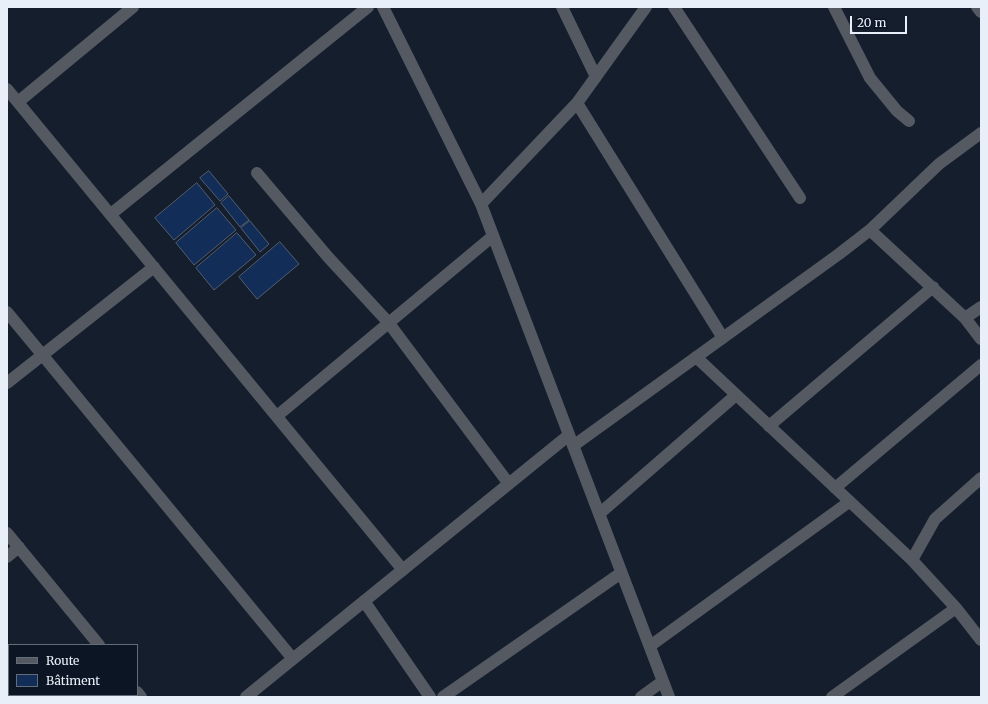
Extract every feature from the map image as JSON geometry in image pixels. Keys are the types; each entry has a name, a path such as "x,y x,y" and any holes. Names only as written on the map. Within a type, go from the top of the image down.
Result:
{"street":[{"path":"18,102 133,7"},
{"path":"111,214 368,7"},
{"path":"383,7 481,204 669,697"},
{"path":"562,7 596,77"},
{"path":"481,204 577,103 646,7"},
{"path":"674,7 800,198"},
{"path":"834,7 870,78 897,111 909,121"},
{"path":"977,7 981,12"},
{"path":"7,89 403,570"},
{"path":"577,103 723,338"},
{"path":"246,697 509,484 696,357 870,230 939,164 981,133"},
{"path":"257,173 328,257 388,322 509,484"},
{"path":"870,230 965,318 981,339"},
{"path":"277,416 493,236"},
{"path":"7,383 154,267"},
{"path":"769,426 933,287"},
{"path":"965,318 981,307"},
{"path":"7,312 293,659"},
{"path":"696,357 912,560 956,608 981,640"},
{"path":"835,488 981,365"},
{"path":"600,514 736,395"},
{"path":"912,560 935,519 981,478"},
{"path":"650,646 849,502"},
{"path":"7,533 98,644"},
{"path":"7,557 19,547"},
{"path":"443,697 622,573"},
{"path":"364,601 430,697"},
{"path":"832,697 956,608"},
{"path":"641,697 663,681"}],"building":[{"path":"209,171 228,194 220,201 200,178"},
{"path":"197,183 215,205 174,240 155,218"},
{"path":"229,196 249,220 240,227 221,203"},
{"path":"217,208 236,230 194,265 176,243"},
{"path":"250,221 269,244 260,252 241,228"},
{"path":"237,233 256,255 214,290 196,268"},
{"path":"280,242 299,264 257,299 239,277"}]}
